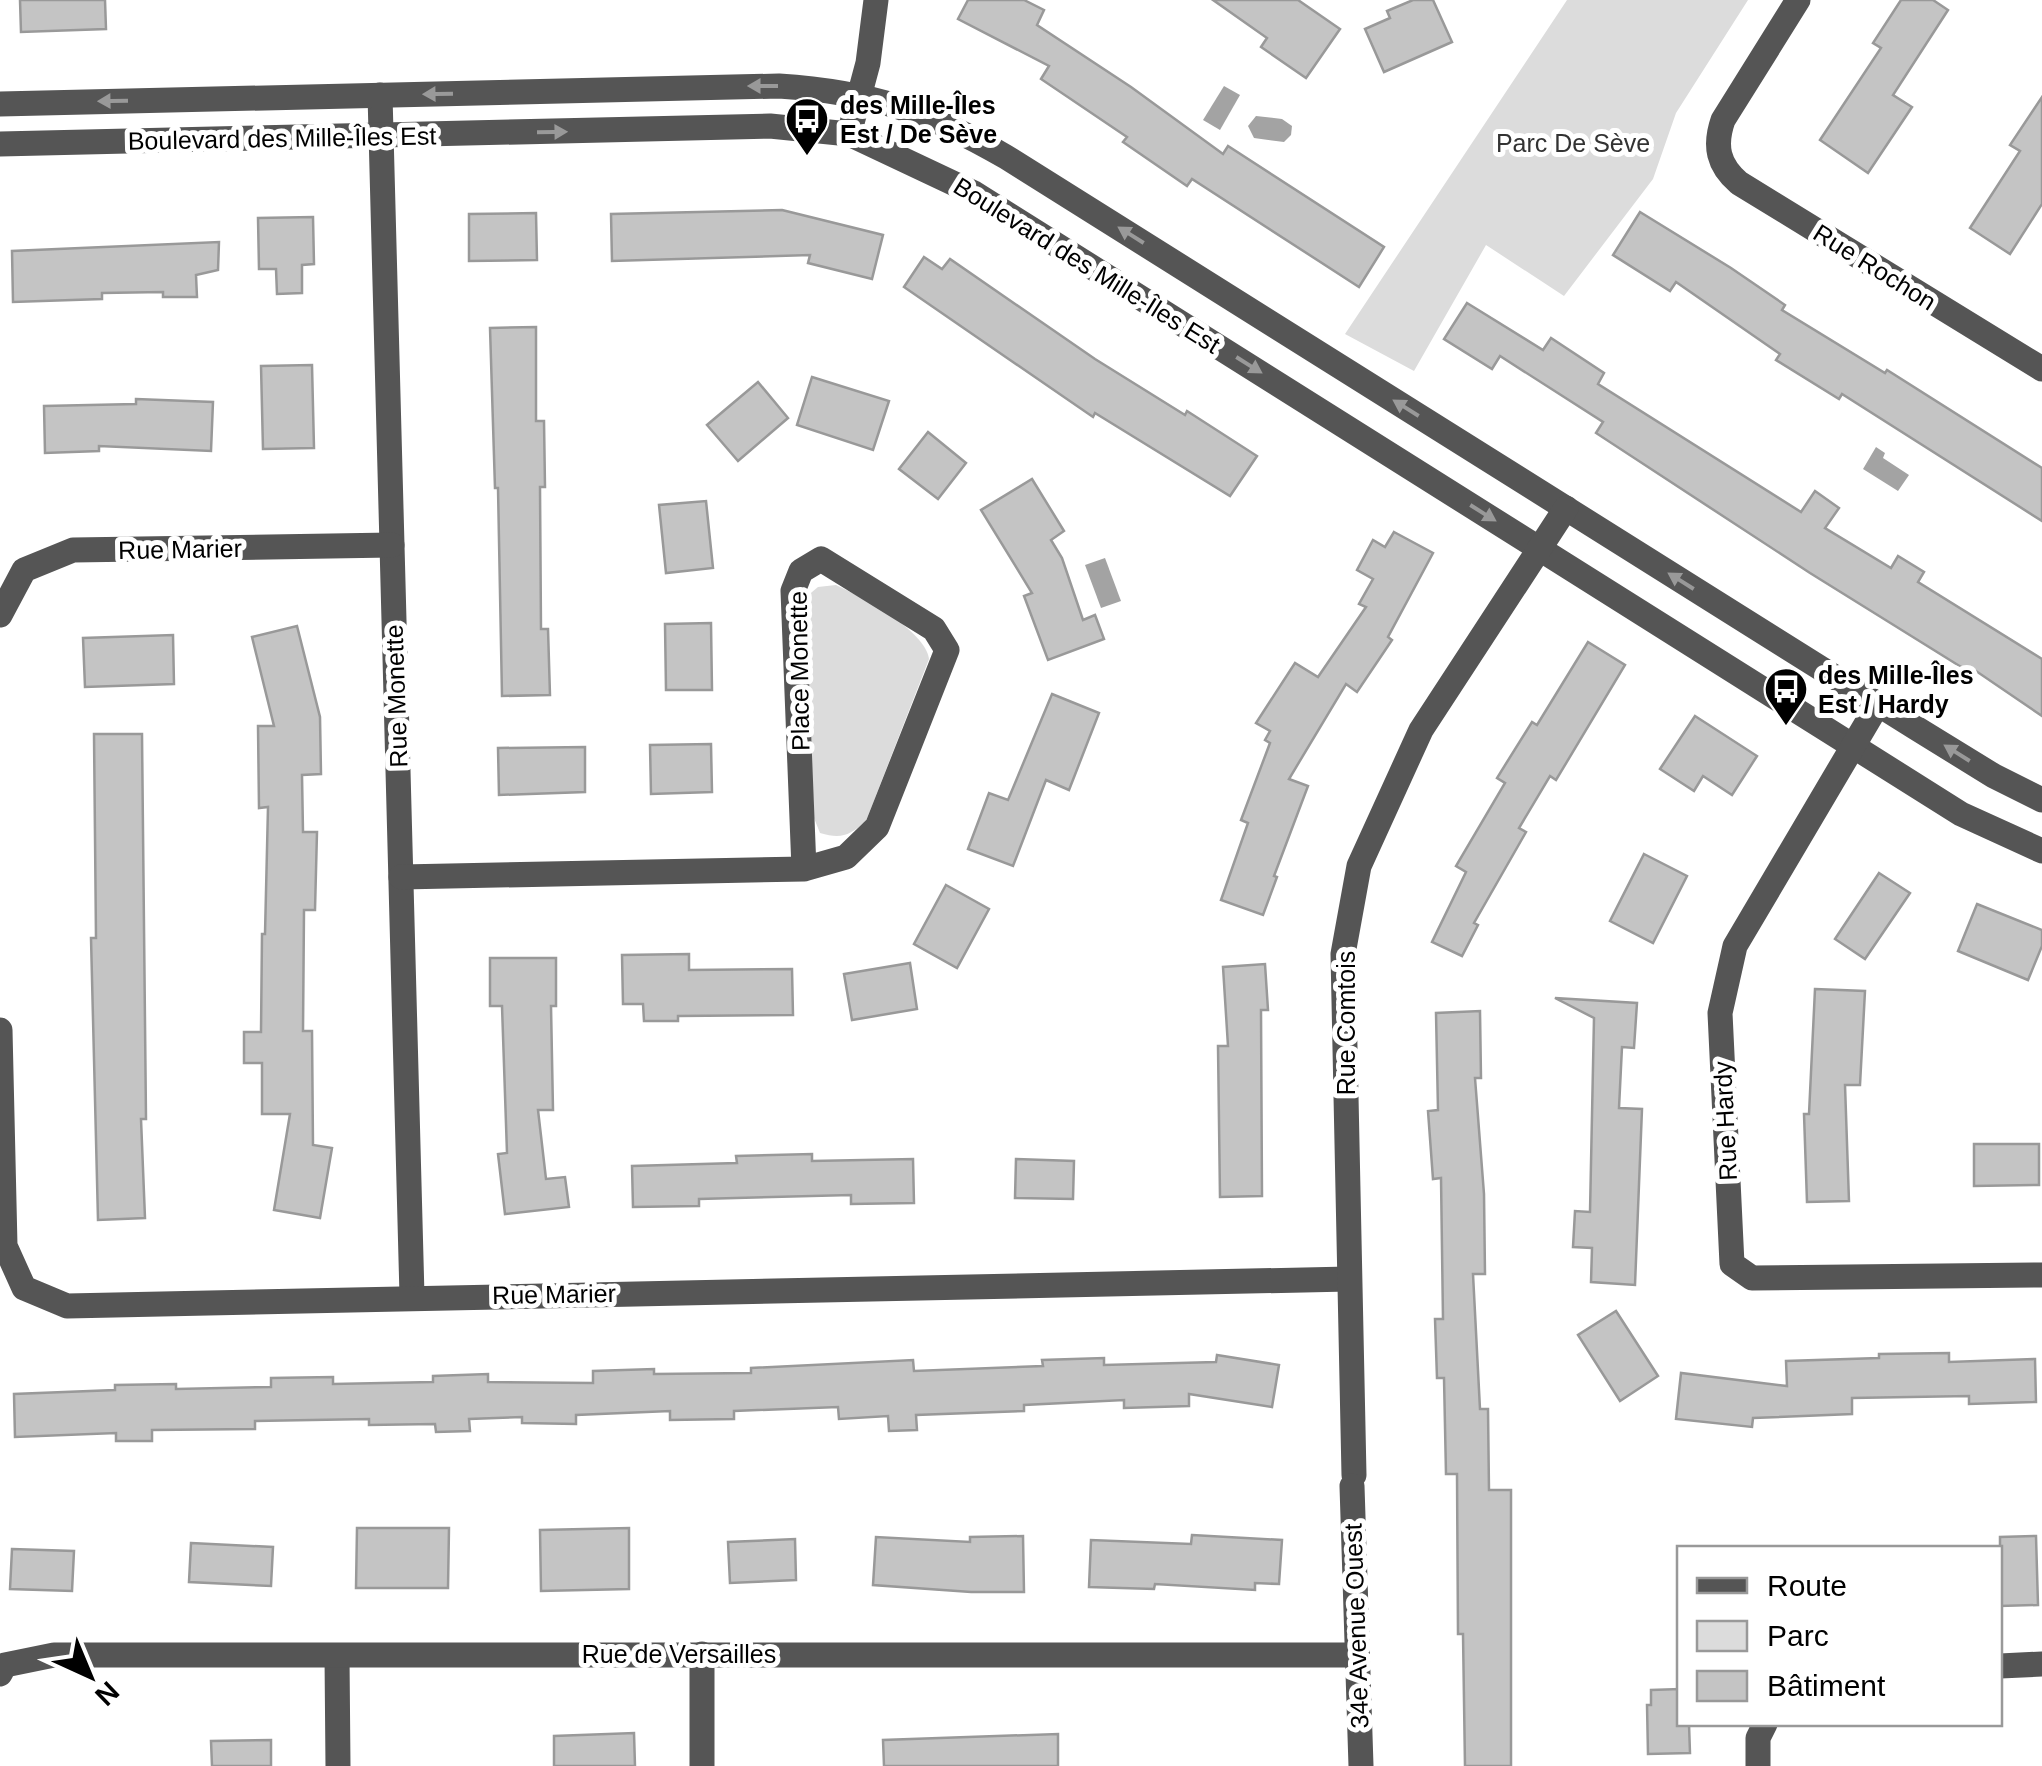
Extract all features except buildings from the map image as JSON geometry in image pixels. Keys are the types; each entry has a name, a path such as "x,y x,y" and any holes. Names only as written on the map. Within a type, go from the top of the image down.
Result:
{"street":[{"path":"849,134 868,62 876,0"},
{"name":"Rue Rochon","path":"1798,0 1722,120 1717,140 1724,168 1739,184 2041,366"},
{"name":"Boulevard des Mille-Îles Est","path":"0,104 779,86 860,94 930,116 1006,157 1994,776 2042,800"},
{"name":"Rue Monette","path":"380,95 412,1296"},
{"name":"Boulevard des Mille-Îles Est","path":"0,144 770,126 849,134 974,193 1973,820 2042,851"},
{"name":"Rue Comtois","path":"1353,1480 1343,954 1359,866 1421,730 1566,508"},
{"name":"Rue Marier","path":"0,615 24,570 73,550 392,545"},
{"name":"Place Monette","path":"401,877 804,869 846,857 877,828 947,650 934,630 821,558 800,571 793,591 804,869"},
{"name":"Rue Hardy","path":"1878,704 1736,946 1720,1013 1732,1264 1752,1278 2042,1275"},
{"name":"Rue Marier","path":"0,1030 5,1246 24,1288 67,1306 1349,1279"},
{"name":"34e Avenue Ouest","path":"1353,1480 1361,1766"},
{"path":"702,1654 702,1766"},
{"name":"Rue de Versailles","path":"2,1670 54,1655 1355,1655"},
{"path":"337,1656 338,1766"},
{"path":"2002,1666 2042,1664"},
{"path":"1758,1766 1758,1738 1764,1726"}],"green space":[{"name":"Parc De Sève","path":"1567,0 1748,0 1676,113 1653,179 1564,296 1486,245 1414,371 1345,334"},
{"path":"836,585 905,626 925,648 929,659 866,821 839,836 820,833 814,818 805,598 818,587"}],"shaded area":[{"path":"1224,86 1240,95 1220,130 1203,120"},
{"path":"1256,116 1282,119 1292,126 1291,135 1284,142 1254,138 1248,126"},
{"path":"1876,447 1885,453 1883,458 1909,475 1898,491 1863,469"},
{"path":"1105,558 1121,601 1101,608 1085,565"}],"place":[{"name":"des Mille-Îles Est / De Sève","path":"807,157"},
{"name":"des Mille-Îles Est / Hardy","path":"1786,727"}]}
